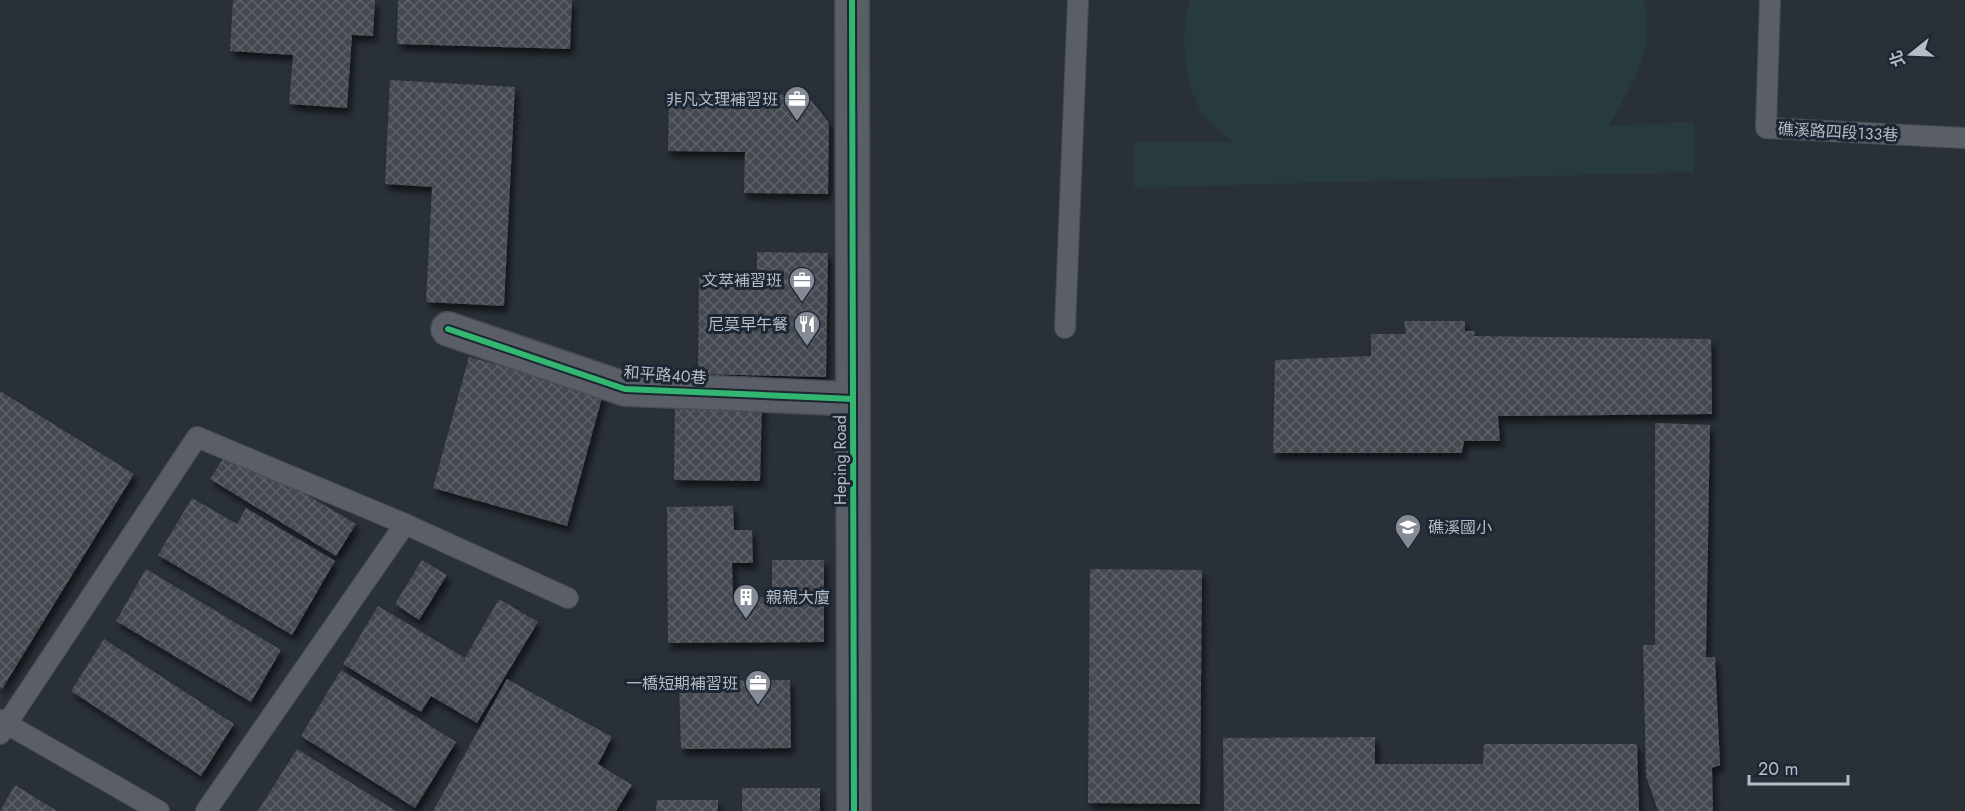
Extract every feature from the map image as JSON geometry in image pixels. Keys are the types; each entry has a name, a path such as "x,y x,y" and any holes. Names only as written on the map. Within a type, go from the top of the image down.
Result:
{"street":[{"name":"Heping Road","path":"852,0 854,811"},
{"name":"和平路40巷","path":"448,329 626,389 853,399"}],"lane":[{"path":"1065,328 1078,0"},
{"name":"礁溪路四段133巷","path":"1770,0 1766,128 1965,138"},
{"path":"159,811 2,726 197,437 405,524 568,598"},
{"path":"206,811 405,524"}],"green space":[{"path":"1190,0 1644,0 1647,35 1640,66 1609,126 1694,122 1694,172 1134,188 1134,142 1232,142 1205,117 1192,91 1184,44"}],"building":[{"path":"233,0 375,0 373,36 352,35 347,108 289,104 293,55 230,51"},
{"path":"398,0 572,0 570,49 397,44"},
{"path":"390,80 515,87 504,306 426,302 432,187 385,184"},
{"path":"669,92 807,95 829,123 828,194 744,193 745,152 668,151"},
{"path":"757,252 828,253 826,377 698,374 699,276 757,278"},
{"path":"1404,321 1465,321 1465,331 1475,331 1474,336 1711,339 1712,414 1498,416 1500,441 1464,441 1462,453 1273,453 1275,360 1371,356 1371,334 1406,334"},
{"path":"469,357 603,394 567,526 433,488"},
{"path":"0,391 134,474 2,689 0,688"},
{"path":"675,402 762,403 760,481 674,480"},
{"path":"1655,423 1710,425 1706,657 1715,657 1720,765 1712,768 1713,811 1658,811 1646,776 1643,645 1655,645"},
{"path":"227,453 275,476 356,524 336,556 210,479"},
{"path":"192,498 237,524 246,508 335,561 292,635 158,555"},
{"name":"親親大廈","path":"733,506 734,530 752,530 753,563 732,563 733,598 772,597 772,560 824,560 824,642 668,643 667,507"},
{"path":"422,560 447,575 419,620 395,604"},
{"path":"146,569 281,650 251,702 116,621"},
{"path":"1090,569 1202,570 1200,804 1088,803"},
{"path":"499,599 538,622 477,723 431,696 421,712 343,664 378,606 465,658"},
{"path":"104,639 234,724 201,776 71,691"},
{"path":"341,670 456,742 415,808 301,736"},
{"path":"507,679 612,737 598,764 632,785 616,811 433,811"},
{"path":"790,680 791,748 681,749 679,681"},
{"path":"1375,737 1375,764 1483,764 1484,744 1637,744 1639,811 1224,811 1223,738"},
{"path":"297,749 396,811 258,811"},
{"path":"15,785 57,811 0,811"},
{"path":"742,788 820,788 820,811 742,811"},
{"path":"657,800 718,800 718,811 656,811"}],"cycle path":[{"path":"852,0 854,811"},
{"path":"448,329 625,389 853,399"}],"place":[{"name":"非凡文理補習班","path":"797,122"},
{"name":"文萃補習班","path":"802,303"},
{"name":"尼莫早午餐","path":"807,347"},
{"name":"礁溪國小","path":"1408,550"},
{"name":"親親大廈","path":"746,620"},
{"name":"一橋短期補習班","path":"758,706"}]}
